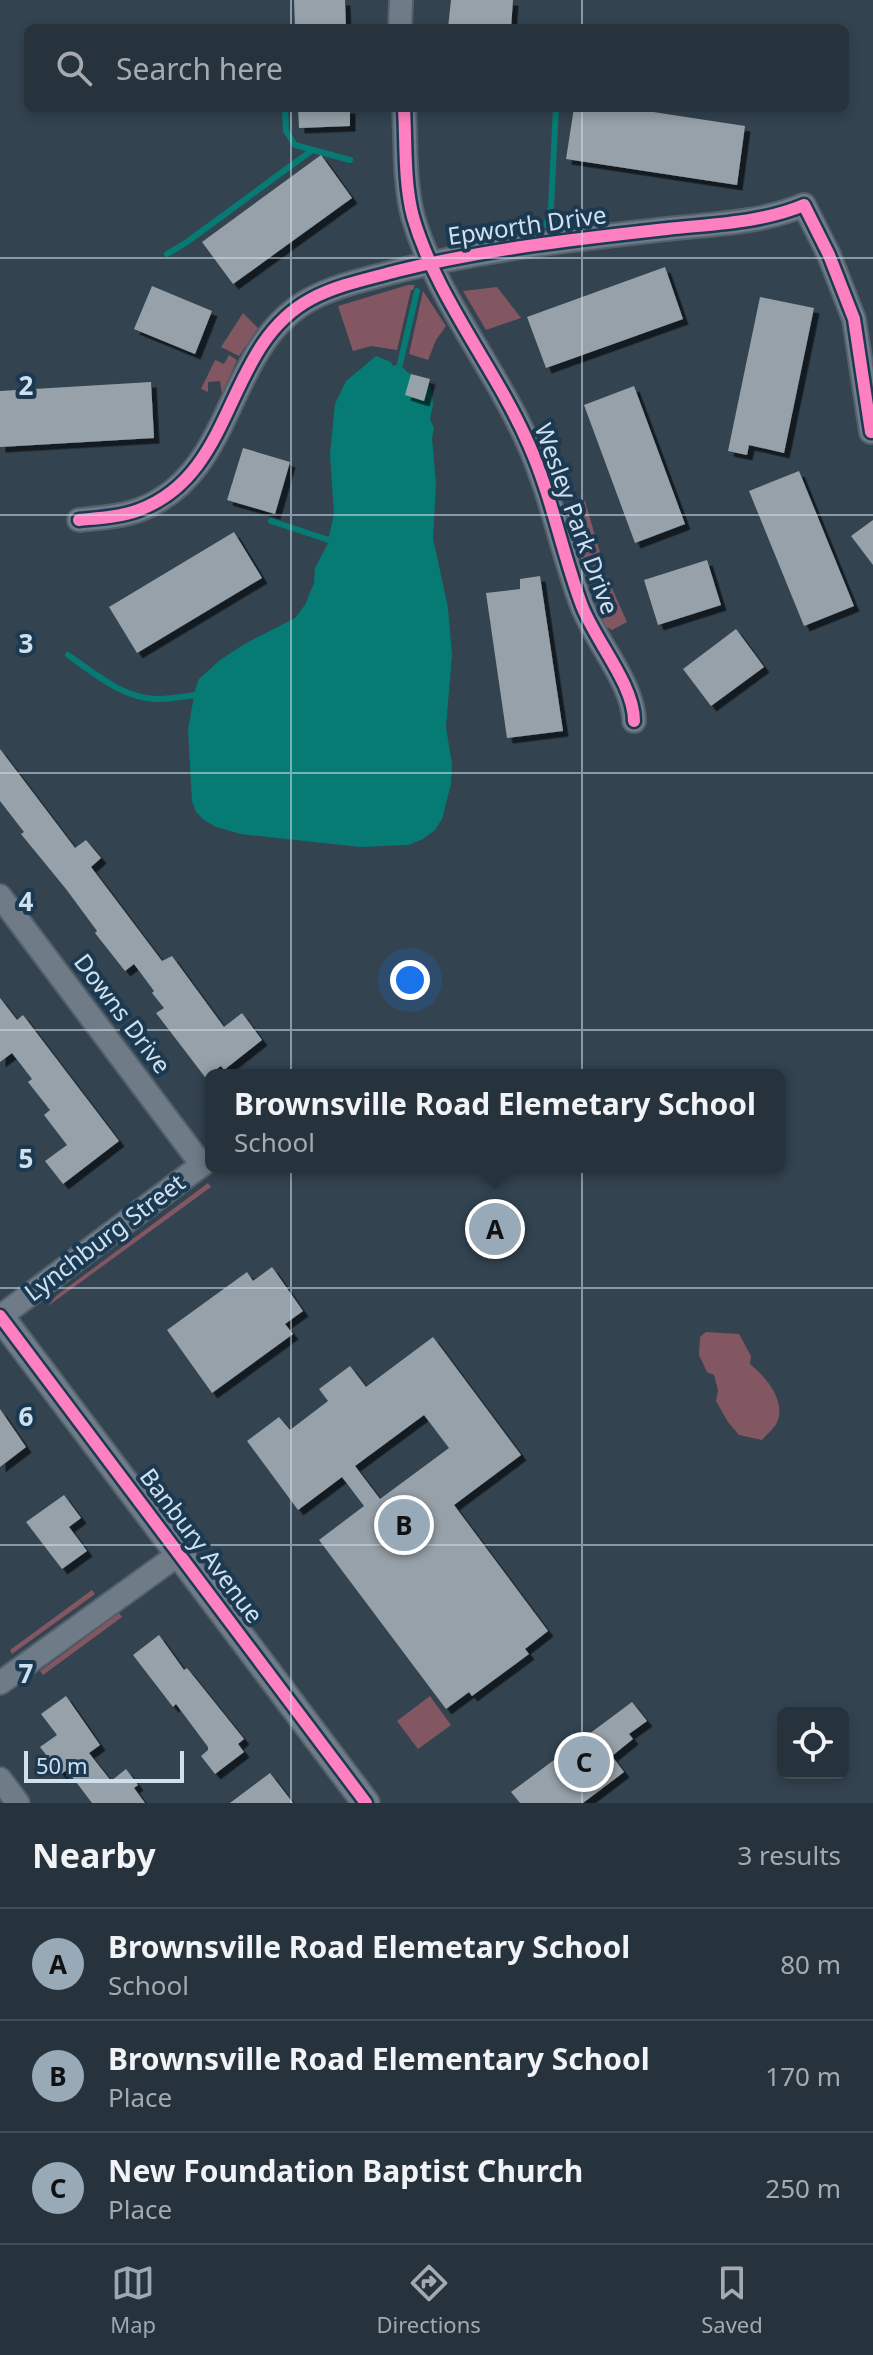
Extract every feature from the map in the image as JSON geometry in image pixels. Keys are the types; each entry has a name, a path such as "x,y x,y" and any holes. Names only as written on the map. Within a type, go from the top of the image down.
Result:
{"street":[{"path":"400,24 401,0"},
{"name":"Wesley Park Drive","path":"404,112 413,217 431,263 528,443 556,518 583,607 629,694 634,721"},
{"name":"Epworth Drive","path":"79,520 140,510 183,482 220,431 255,354 275,327 310,299 334,289 431,263 535,245 750,220 804,205 829,255 854,319 871,432"},
{"name":"Downs Drive","path":"0,896 205,1160"},
{"name":"Lynchburg Street","path":"0,1317 205,1162"},
{"name":"Banbury Avenue","path":"0,1317 366,1803"},
{"path":"0,1683 179,1554"},
{"path":"0,1779 18,1803"}],"shaded area":[{"path":"415,285 411,290 397,350 371,346 353,351 338,306"},
{"path":"497,287 521,318 486,330 463,291"},
{"path":"423,291 446,326 428,360 409,354"},
{"path":"243,313 258,328 239,356 221,347"},
{"path":"229,355 237,360 222,394 220,381 208,382 208,392 201,389 215,360 224,364"},
{"path":"376,356 391,362 393,366 400,364 431,387 433,404 430,419 434,428 436,485 433,538 448,608 452,655 446,727 452,764 451,784 442,819 435,830 408,845 360,847 241,834 216,827 196,812 192,801 188,730 195,690 199,679 220,660 295,618 305,605 314,583 315,568 327,545 334,514 330,454 335,404 346,381"},
{"path":"585,501 605,570 586,577 566,509"},
{"path":"606,575 627,622 612,630 605,626 588,581"},
{"path":"208,1183 211,1187 48,1306 56,1296"},
{"path":"706,1332 739,1334 751,1356 750,1364 776,1396 778,1420 762,1440 739,1435 716,1401 718,1390 714,1375 707,1372 699,1355 700,1337"},
{"path":"92,1590 95,1594 12,1654 10,1650"},
{"path":"119,1613 122,1617 43,1675 40,1671"},
{"path":"430,1696 451,1725 418,1749 397,1721"}],"building":[{"path":"294,0 345,0 346,24 295,24"},
{"path":"451,0 513,0 511,24 448,24"},
{"path":"298,112 350,112 350,126 299,128"},
{"path":"573,112 653,112 745,126 737,185 566,159"},
{"path":"321,155 352,198 233,284 202,242"},
{"path":"665,267 683,319 546,368 527,317"},
{"path":"152,286 212,311 195,354 134,329"},
{"path":"760,297 814,308 784,453 749,445 747,455 728,451"},
{"path":"411,374 430,379 424,401 405,395"},
{"path":"151,382 154,438 0,447 0,391"},
{"path":"634,386 685,524 635,543 584,405"},
{"path":"243,448 290,462 275,514 227,500"},
{"path":"799,471 854,606 804,626 749,491"},
{"path":"873,520 873,565 851,536"},
{"path":"234,532 262,578 137,653 109,607"},
{"path":"707,560 721,605 658,625 644,580"},
{"path":"540,576 563,731 507,738 486,593 520,589 520,579"},
{"path":"736,629 764,667 711,706 683,669"},
{"path":"0,749 75,848 86,840 101,858 91,867 162,961 172,956 224,1027 242,1013 262,1040 225,1069 221,1066 205,1069 205,1077 156,1013 164,1008 134,964 125,971 66,889 21,834 24,832 0,801"},
{"path":"0,998 17,1020 23,1015 119,1141 63,1184 45,1161 67,1145 44,1115 50,1110 28,1082 32,1079 12,1053 0,1062"},
{"path":"272,1267 303,1311 285,1324 293,1334 212,1393 167,1330 247,1272 253,1281"},
{"path":"433,1337 521,1455 454,1505 548,1631 525,1649 529,1654 472,1696 469,1692 446,1709 319,1540 364,1506 342,1477 298,1510 247,1441 279,1417 290,1430 328,1401 319,1389 350,1366 366,1387","holes":["424,1415 449,1448 380,1499 355,1466"]},
{"path":"0,1409 26,1447 0,1467"},
{"path":"64,1495 81,1518 69,1527 87,1551 62,1569 26,1522"},
{"path":"159,1635 184,1670 187,1668 244,1739 238,1744 244,1752 215,1774 201,1756 208,1747 133,1655"},
{"path":"66,1696 100,1745 89,1753 111,1781 126,1769 138,1785 134,1788 145,1803 92,1803 67,1770 61,1774 40,1747 57,1735 41,1714"},
{"path":"632,1702 647,1721 629,1734 633,1739 612,1756 624,1772 583,1803 520,1803 511,1792"},
{"path":"270,1773 293,1803 230,1803"}],"waterway":[{"path":"285,112 286,131 295,145 350,160"},
{"path":"546,225 551,207 556,112"},
{"path":"167,254 311,151"},
{"path":"400,364 417,291"},
{"path":"271,521 329,540"},
{"path":"68,655 110,684 133,695 157,699 195,695"}],"cycle path":[{"path":"404,112 408,191 423,247 451,305 500,388 529,445 582,606 628,693 634,721"},
{"path":"79,520 139,510 171,492 195,468 214,439 261,347 282,320 321,294 397,271 464,257 565,241 737,222 771,216 804,205 829,255 854,319 871,432"},
{"path":"0,1316 366,1803"}],"place":[{"name":"Brownsville Road Elemetary School","path":"495,1229"},
{"name":"Brownsville Road Elementary School","path":"404,1525"},
{"name":"New Foundation Baptist Church","path":"584,1762"}]}
